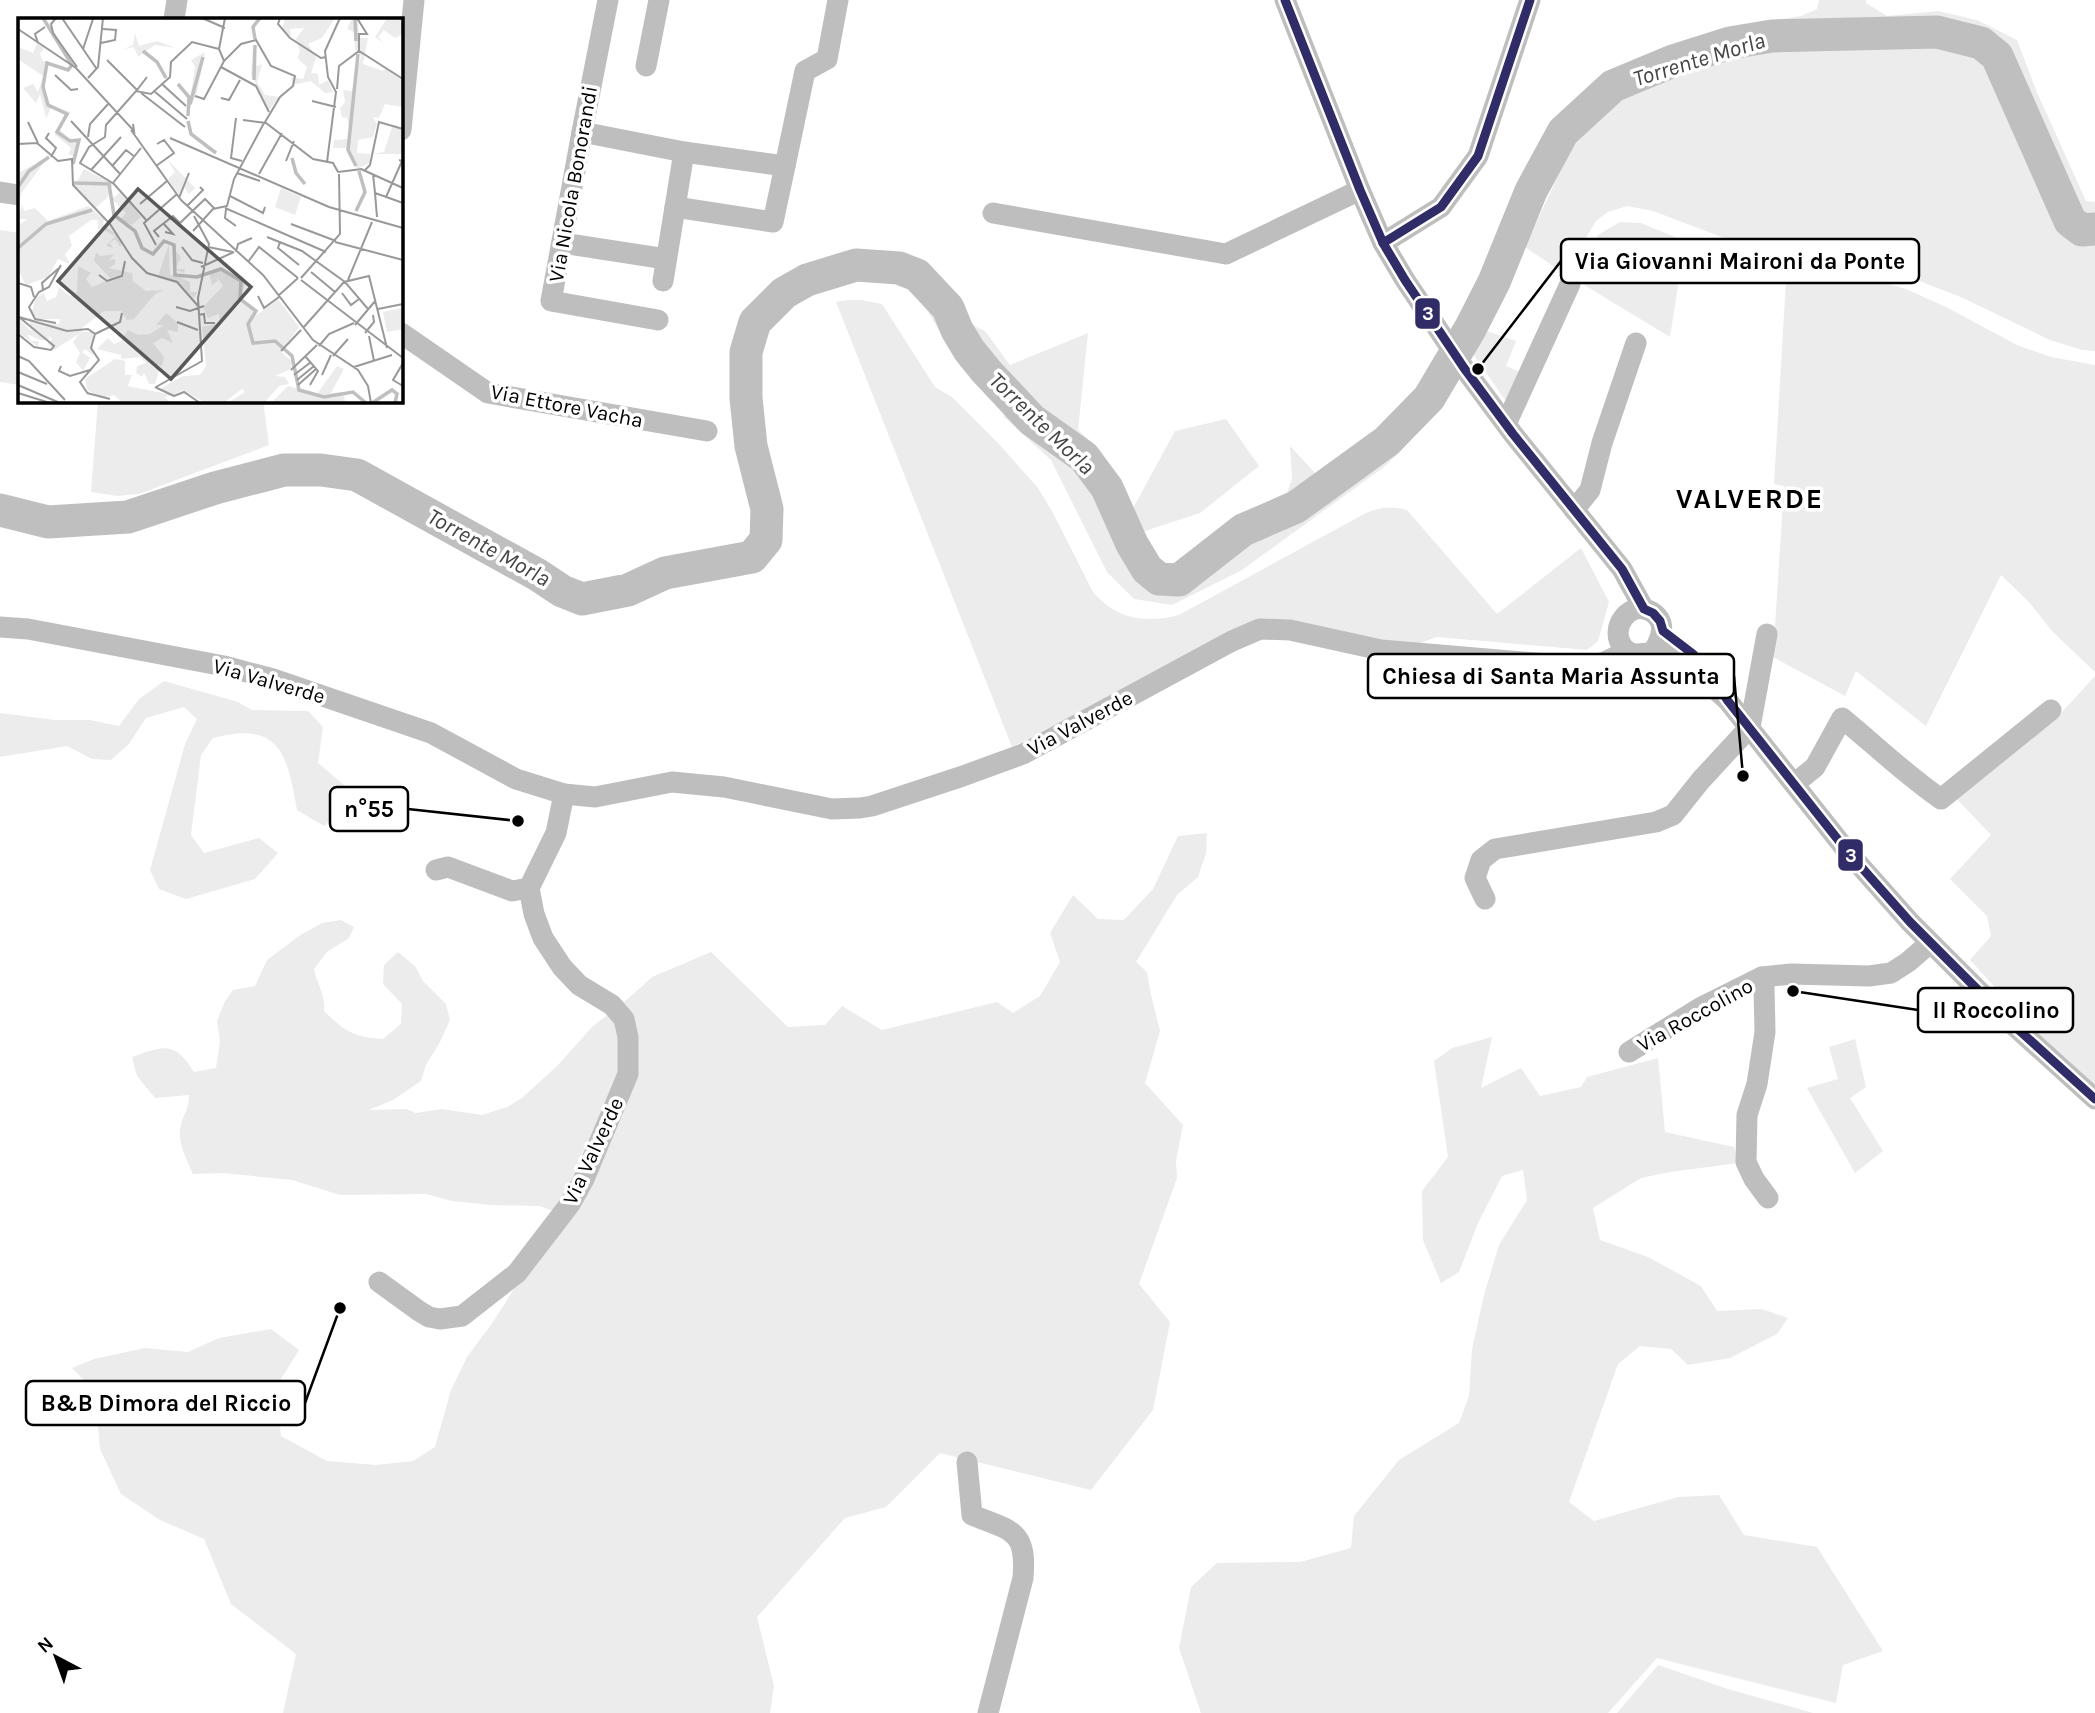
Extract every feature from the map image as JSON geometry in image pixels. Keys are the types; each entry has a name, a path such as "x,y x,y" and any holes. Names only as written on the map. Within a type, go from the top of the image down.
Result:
{"street":[{"path":"174,18 177,0"},
{"path":"402,120 414,0"},
{"name":"Via Nicola Bonorandi","path":"608,0 551,302 659,320"},
{"path":"646,66 659,0"},
{"path":"675,207 773,222 805,71 827,58 838,0"},
{"path":"1285,0 1383,243 1464,368 1622,569 1635,612"},
{"path":"1383,243 1441,207 1478,156 1530,0"},
{"path":"582,132 684,152 785,166"},
{"path":"663,281 684,152"},
{"path":"993,213 1226,254 1360,190"},
{"path":"0,192 18,195"},
{"path":"562,243 666,259"},
{"path":"1506,424 1570,284"},
{"name":"Via Ettore Vacha","path":"402,334 488,393 707,431"},
{"path":"1574,510 1590,490 1602,443 1636,343"},
{"path":"1635,612 1653,613 1660,621 1658,640 1644,654 1622,644 1618,624 1635,612"},
{"name":"Via Valverde","path":"0,627 28,629 224,666 273,679 431,733 516,779 564,794 595,797 672,782 724,787 832,809 872,806 1023,754 1232,641 1261,629 1290,630 1381,650 1582,667 1591,666 1622,644"},
{"path":"1485,899 1475,878 1481,860 1495,849 1657,822 1672,815 1750,727 1767,634"},
{"path":"1658,640 1695,653 1715,677 1728,701 1847,851 1930,943 2010,1022 2095,1099"},
{"path":"1794,783 1815,766 1842,718 1912,779 1941,799 2050,710"},
{"path":"436,870 449,867 512,891 529,888 556,833 564,794"},
{"name":"Via Valverde","path":"379,1282 419,1311 440,1319 462,1316 517,1273 570,1204 584,1178 628,1074 628,1037 624,1020 612,1005 579,985 562,967 543,938 534,914 529,888"},
{"name":"Via Roccolino","path":"1629,1052 1700,1008 1762,977 1791,974 1869,976 1891,973 1930,943"},
{"name":"Via Roccolino","path":"1762,977 1765,1032 1757,1084 1747,1115 1746,1162 1768,1198"},
{"path":"967,1462 972,1515 1008,1529 1019,1538 1025,1557 1023,1578 988,1713"}],"shaded area":[{"path":"1819,0 1866,0 1866,3 1887,16 1938,11 1977,20 2017,40 2036,90 2086,201 2095,202 2095,351 2082,350 2050,340 1963,298 1876,264 1727,239 1653,211 1627,206 1608,212 1596,221 1574,258 1568,276 1525,247 1578,133 1624,93 1656,77 1702,63 1677,48 1748,24 1801,16 1817,9"},
{"path":"1620,222 1641,223 1685,241 1670,337 1576,280 1598,235"},
{"path":"0,230 18,233 18,385 0,382"},
{"path":"1787,263 1857,275 1906,289 2017,345 2051,357 2095,365 2095,672 2052,631 2029,602 2001,575 1926,726 1856,671 1845,696 1773,657 1784,486 1774,484"},
{"path":"848,300 882,304 935,387 952,397 1038,488 1093,592 1121,614 1143,619 1179,615 1366,513 1391,508 1407,510 1497,614 1581,548 1609,602 1598,641 1587,650 1437,637 1409,647 1293,620 1257,622 1212,642 1012,747 836,302"},
{"path":"922,302 985,331 1010,365 1088,333 1078,430 1100,450 1119,481 1122,539 1140,569 1154,584 1164,587 1173,587 1190,576 1199,568 1207,552 1231,532 1263,516 1287,493 1292,479 1290,446 1318,476 1391,426 1403,408 1425,423 1384,467 1242,570 1172,605 1134,599 1107,572 1051,460 1004,417 1001,402 981,389 961,367"},
{"path":"1484,330 1516,341 1506,366 1522,373 1506,401 1473,354"},
{"path":"98,402 265,402 269,445 139,494 117,496 91,492"},
{"path":"1226,419 1259,466 1200,513 1142,532 1131,512 1175,431"},
{"path":"2095,676 2095,1087 2045,1042 1970,960 1991,936 1987,916 1950,879 1991,835 1954,796 2051,724"},
{"path":"164,681 238,702 252,710 308,711 323,727 318,763 345,786 337,815 324,826 297,810 284,758 266,738 253,734 235,734 213,738 201,755 191,835 204,853 259,838 278,853 255,879 186,899 159,889 150,870 185,744 197,719 184,707 146,718 129,744 111,760 92,759 67,746 0,757 0,713 55,720 90,720 119,726 139,699"},
{"path":"1207,833 1206,853 1198,877 1177,895 1136,962 1147,972 1160,1031 1145,1083 1183,1125 1176,1161 1177,1178 1139,1284 1170,1322 1153,1410 1091,1490 940,1453 886,1507 845,1518 757,1617 774,1686 770,1713 283,1713 296,1654 231,1604 204,1539 160,1520 121,1494 100,1449 95,1391 72,1368 94,1359 145,1348 188,1352 219,1338 271,1329 299,1350 276,1387 281,1436 327,1461 376,1465 413,1461 435,1447 451,1390 467,1357 519,1281 553,1211 540,1206 452,1201 426,1194 340,1195 292,1180 223,1173 193,1174 180,1140 181,1124 189,1095 155,1098 137,1076 132,1057 168,1048 180,1055 194,1072 216,1068 220,1041 217,1021 233,990 255,986 267,960 299,936 322,923 341,920 354,927 349,938 327,952 314,969 323,995 324,1011 344,1029 364,1037 383,1039 401,1024 402,1004 383,984 384,965 398,952 415,966 423,981 446,1004 450,1020 426,1065 421,1081 393,1100 369,1110 406,1109 416,1113 442,1109 482,1115 507,1107 522,1098 558,1065 592,1027 652,977 711,952 788,1027 825,1025 842,1006 882,1030 997,1002 1013,1013 1040,996 1060,962 1050,933 1073,895 1098,919 1124,920 1153,889 1178,836"},
{"path":"1492,1037 1481,1088 1521,1068 1540,1096 1581,1087 1587,1077 1658,1058 1665,1132 1734,1147 1738,1163 1641,1178 1593,1208 1600,1240 1648,1257 1701,1286 1717,1311 1762,1309 1788,1318 1777,1334 1730,1358 1688,1365 1671,1349 1640,1346 1618,1364 1569,1502 1594,1521 1678,1497 1719,1495 1744,1535 1817,1547 1883,1651 1843,1665 1836,1703 1657,1658 1608,1713 1201,1713 1179,1648 1191,1587 1217,1563 1300,1562 1351,1548 1354,1516 1399,1460 1459,1423 1469,1396 1472,1349 1499,1245 1527,1200 1523,1170 1502,1176 1478,1223 1459,1272 1441,1283 1423,1240 1422,1191 1448,1157 1434,1061 1452,1048"},
{"path":"1855,1039 1866,1087 1850,1098 1883,1151 1855,1173 1807,1088 1838,1079 1829,1047"},
{"path":"1658,1665 1728,1689 1813,1713 1617,1713"}],"waterway":[{"name":"Torrente Morla","path":"0,510 48,522 128,517 215,488 284,470 321,470 357,475 538,575 562,591 582,599 628,590 665,573 752,557 766,540 767,509 751,446 746,398 746,352 755,322 784,293 807,280 856,265 899,268 917,275 948,308 969,350 986,371 1032,420 1084,457 1107,488 1132,544 1147,569 1159,579 1179,580 1243,530 1296,507 1387,441 1429,398 1494,282 1531,191 1563,132 1613,86 1673,61 1730,43 1772,36 1937,32 1981,43 1997,56 2070,221 2082,230 2095,229"}],"transit line":[{"name":"3","path":"1285,0 1383,243 1464,368 1513,434 1622,569 1644,609 1653,613 1660,621 1663,631 1693,654 1707,669 1728,701 1847,851 1910,922 2010,1022 2095,1099"},
{"name":"3","path":"1383,243 1441,207 1478,156 1530,0"}],"place":[{"name":"Via Giovanni Maironi da Ponte","path":"1478,369"},
{"name":"Chiesa di Santa Maria Assunta","path":"1743,776"},
{"name":"n°55","path":"518,821"},
{"name":"Il Roccolino","path":"1793,991"},
{"name":"B&B Dimora del Riccio","path":"340,1308"}],"district":[{"name":"VALVERDE","path":"1750,498"}]}
